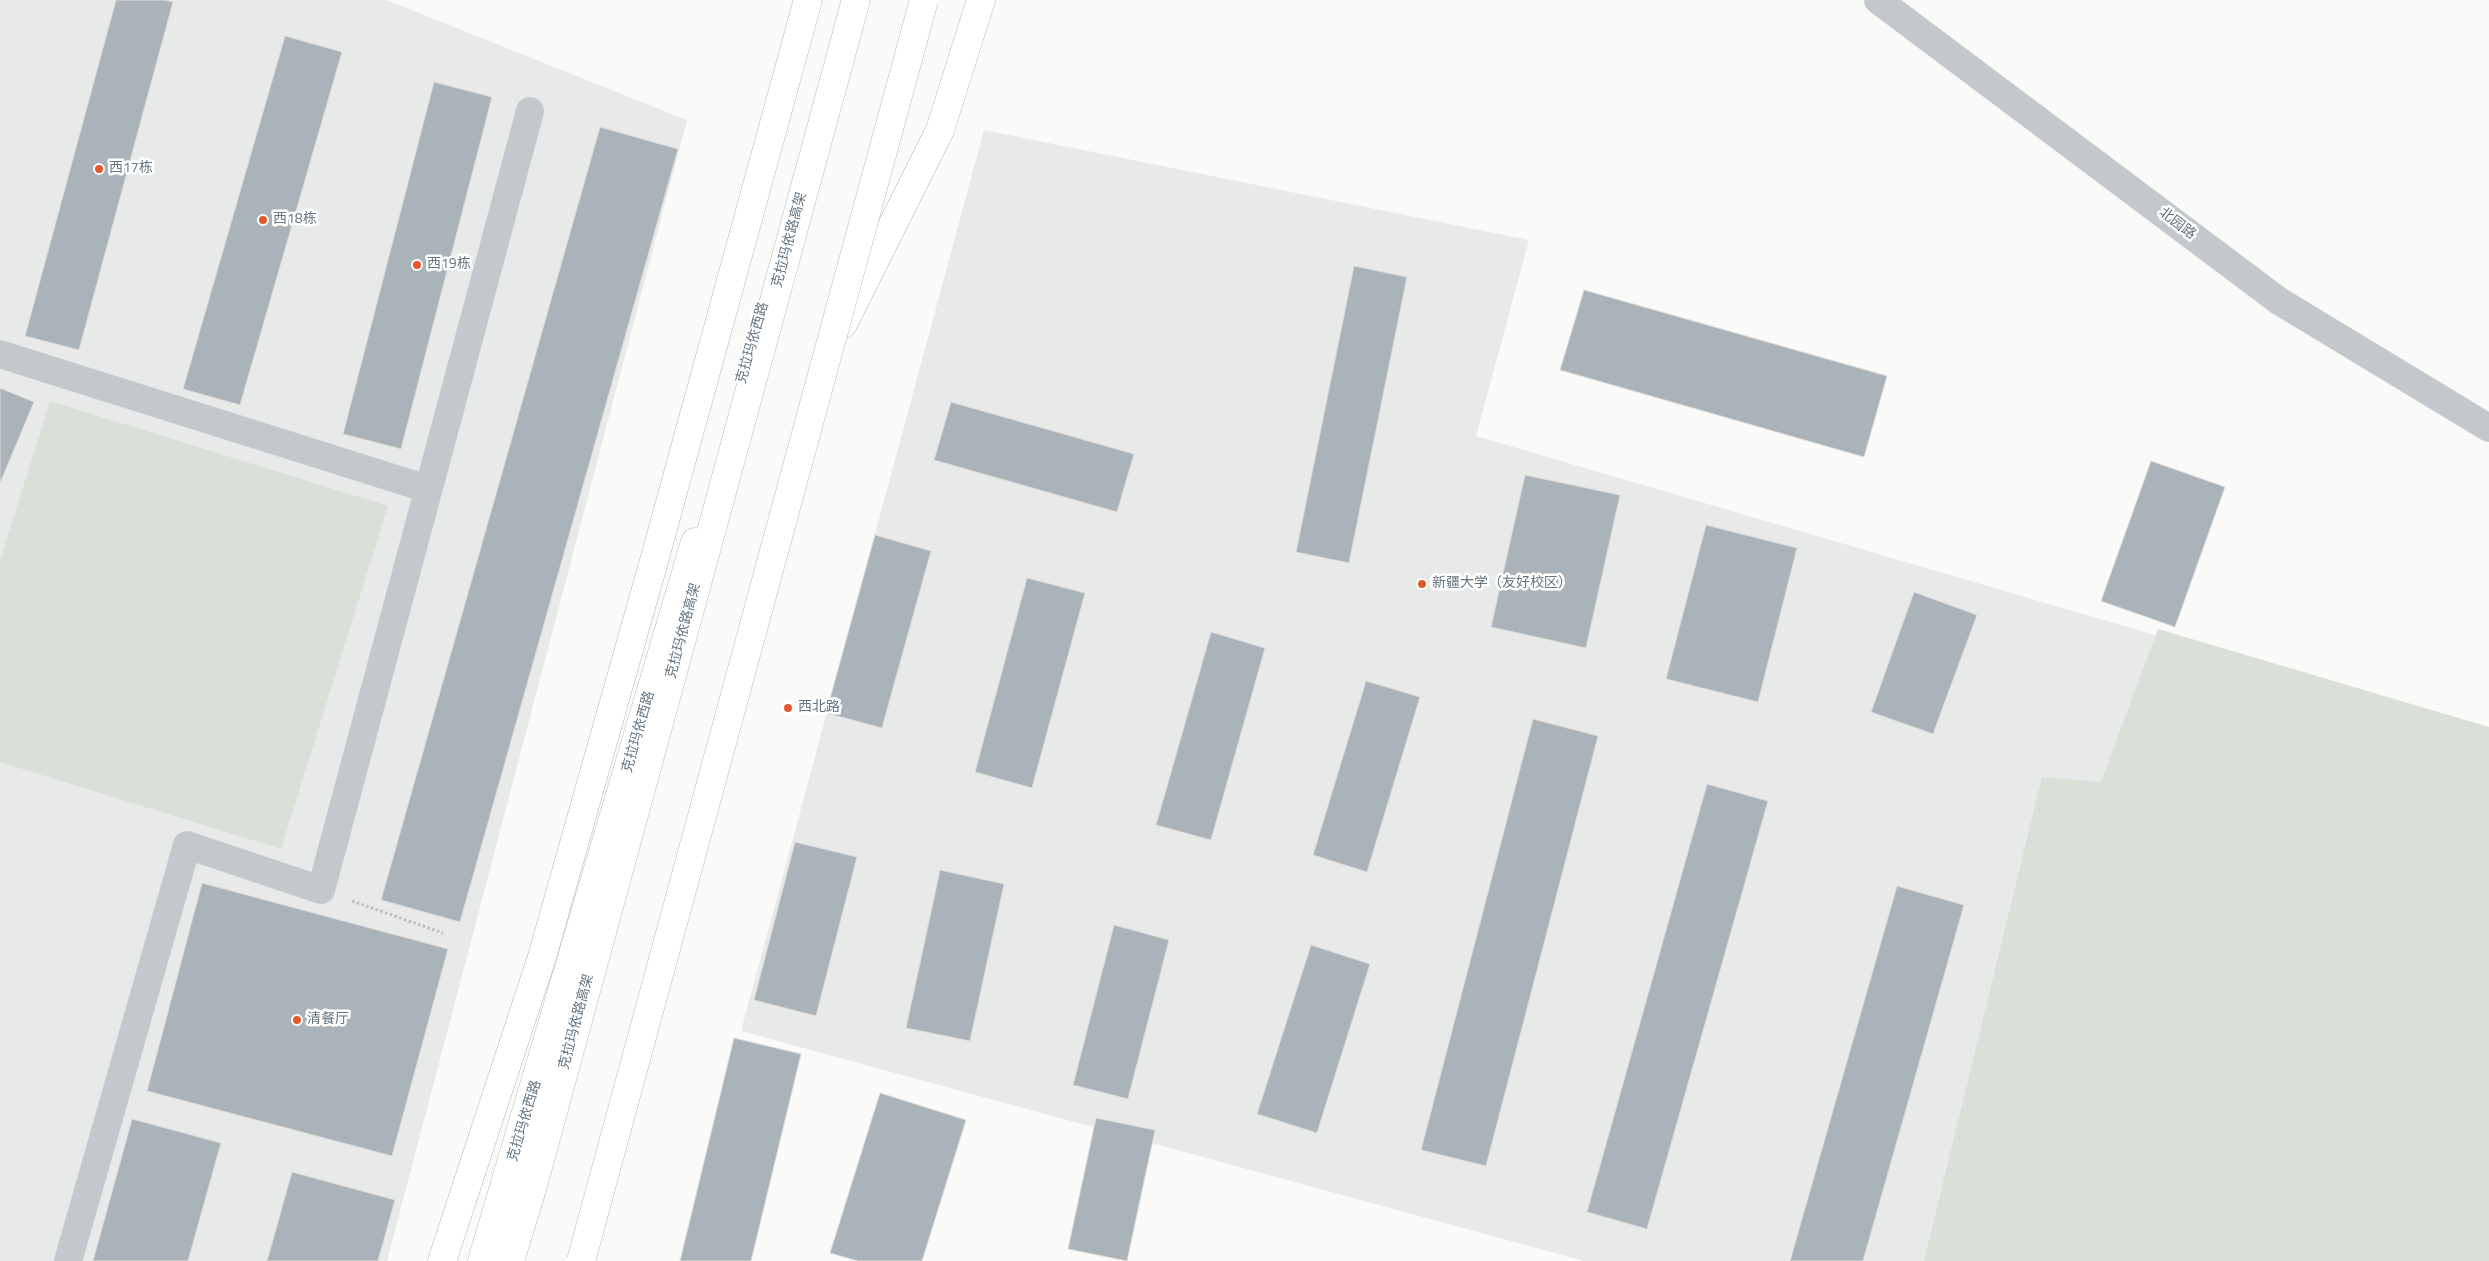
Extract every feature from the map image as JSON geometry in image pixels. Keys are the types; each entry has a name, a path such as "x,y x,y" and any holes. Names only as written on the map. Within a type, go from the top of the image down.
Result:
{"main road":[{"path":"442,1261 542,957 654,561 808,0"},
{"name":"克拉玛依西路","path":"482,1261 554,1026 818,119 850,0"},
{"name":"克拉玛依路高架","path":"510,1261 534,1180 856,0"},
{"path":"574,1261 600,1161 837,335 925,0"},
{"path":"581,1261 925,0"},
{"path":"837,335 940,130 981,0"}],"street":[{"name":"北园路","path":"1878,0 2278,301 2489,428"},
{"path":"68,1261 187,846 321,890 530,111"},
{"path":"0,354 428,489"}],"path":[{"path":"321,890 444,933"}],"shaded area":[{"path":"0,0 387,0 687,120 387,1261 0,1261"},
{"name":"新疆大学（友好校区）","path":"984,130 1529,240 1476,436 2489,733 2489,1261 1584,1261 741,1031"},
{"path":"50,401 388,506 281,849 0,762 0,561"},
{"path":"2158,629 2489,727 2489,1261 1924,1261 2042,777 2101,782"}],"building":[{"name":"西17栋","path":"116,0 165,0 173,2 79,350 25,336"},
{"name":"西18栋","path":"285,36 342,52 240,405 183,389"},
{"name":"西19栋","path":"434,82 492,97 401,449 343,434"},
{"path":"600,127 678,149 460,922 381,900"},
{"path":"1354,266 1407,277 1349,563 1296,552"},
{"path":"1584,290 1887,376 1864,457 1560,370"},
{"path":"0,388 34,402 0,483"},
{"path":"951,402 1134,454 1117,512 934,460"},
{"path":"2151,461 2225,487 2175,627 2101,601"},
{"path":"1525,475 1620,495 1586,648 1491,627"},
{"path":"1706,525 1797,548 1758,702 1666,679"},
{"path":"875,535 931,551 882,728 826,713"},
{"path":"1027,578 1085,593 1032,788 975,772"},
{"path":"1914,592 1977,615 1933,734 1871,712"},
{"path":"1211,632 1265,648 1211,840 1156,825"},
{"path":"1366,681 1420,697 1367,872 1313,855"},
{"path":"1533,719 1598,736 1486,1166 1421,1150"},
{"path":"1707,784 1768,801 1647,1229 1587,1212"},
{"path":"795,842 857,857 816,1016 754,1000"},
{"path":"940,870 1004,884 970,1041 906,1028"},
{"name":"清餐厅","path":"202,883 448,949 392,1156 147,1091"},
{"path":"1897,886 1964,905 1863,1261 1790,1261"},
{"path":"1114,925 1169,940 1128,1099 1073,1085"},
{"path":"1311,945 1370,964 1317,1133 1257,1114"},
{"path":"734,1038 801,1054 751,1261 680,1261"},
{"path":"880,1093 966,1120 922,1261 858,1261 830,1253"},
{"path":"1096,1118 1155,1130 1127,1261 1068,1249"},
{"path":"132,1119 221,1143 188,1261 93,1261"},
{"path":"292,1172 395,1200 378,1261 267,1261"}],"place":[{"name":"西17栋","path":"99,169"},
{"name":"西18栋","path":"263,220"},
{"name":"西19栋","path":"417,265"},
{"name":"新疆大学（友好校区）","path":"1422,584"},
{"name":"西北路","path":"788,708"},
{"name":"清餐厅","path":"297,1020"}]}
